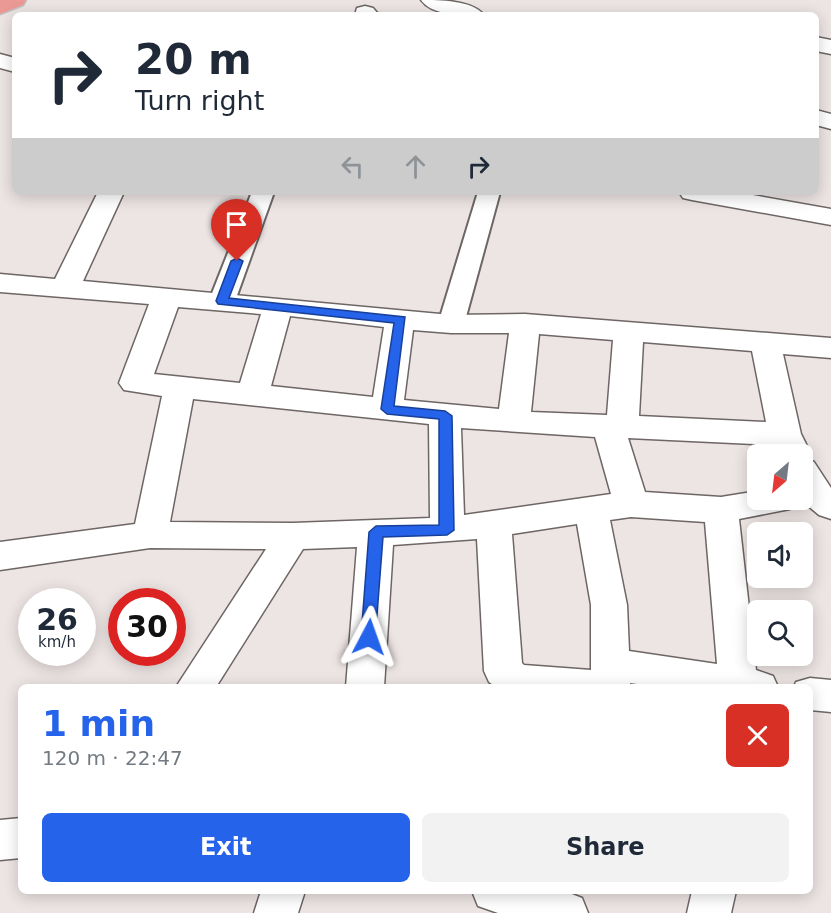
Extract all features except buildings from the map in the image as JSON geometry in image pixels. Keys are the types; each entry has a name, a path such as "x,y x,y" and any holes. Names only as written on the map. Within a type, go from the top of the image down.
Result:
{"main road":[{"path":"0,8 15,0"}],"street":[{"path":"432,0 465,12"},
{"path":"65,288 110,195"},
{"path":"708,195 831,218"},
{"path":"0,284 166,296 451,324 525,323 831,348"},
{"path":"166,296 135,383 445,416 615,427 790,444 766,344"},
{"path":"254,394 278,306"},
{"path":"387,409 400,320"},
{"path":"514,422 525,323"},
{"path":"629,332 615,427 631,504"},
{"path":"150,535 179,388"},
{"path":"445,416 447,530"},
{"path":"0,556 150,535 293,536 447,530 631,504 721,510 747,505"},
{"path":"591,509 609,605 611,679"},
{"path":"721,510 746,684"},
{"path":"494,523 503,671 513,678 524,681 611,679 707,684"},
{"path":"365,684 376,532"},
{"path":"197,684 293,536"},
{"path":"813,694 831,696"},
{"path":"0,840 18,838"},
{"path":"276,913 282,894"},
{"path":"504,894 565,913 569,894"},
{"path":"709,913 713,894"}],"lane":[{"path":"222,301 262,195"},
{"path":"451,324 488,195"}],"route":[{"path":"237,261 222,301 344,312 400,320 387,409 445,416 447,530 376,532 369,637"}]}
